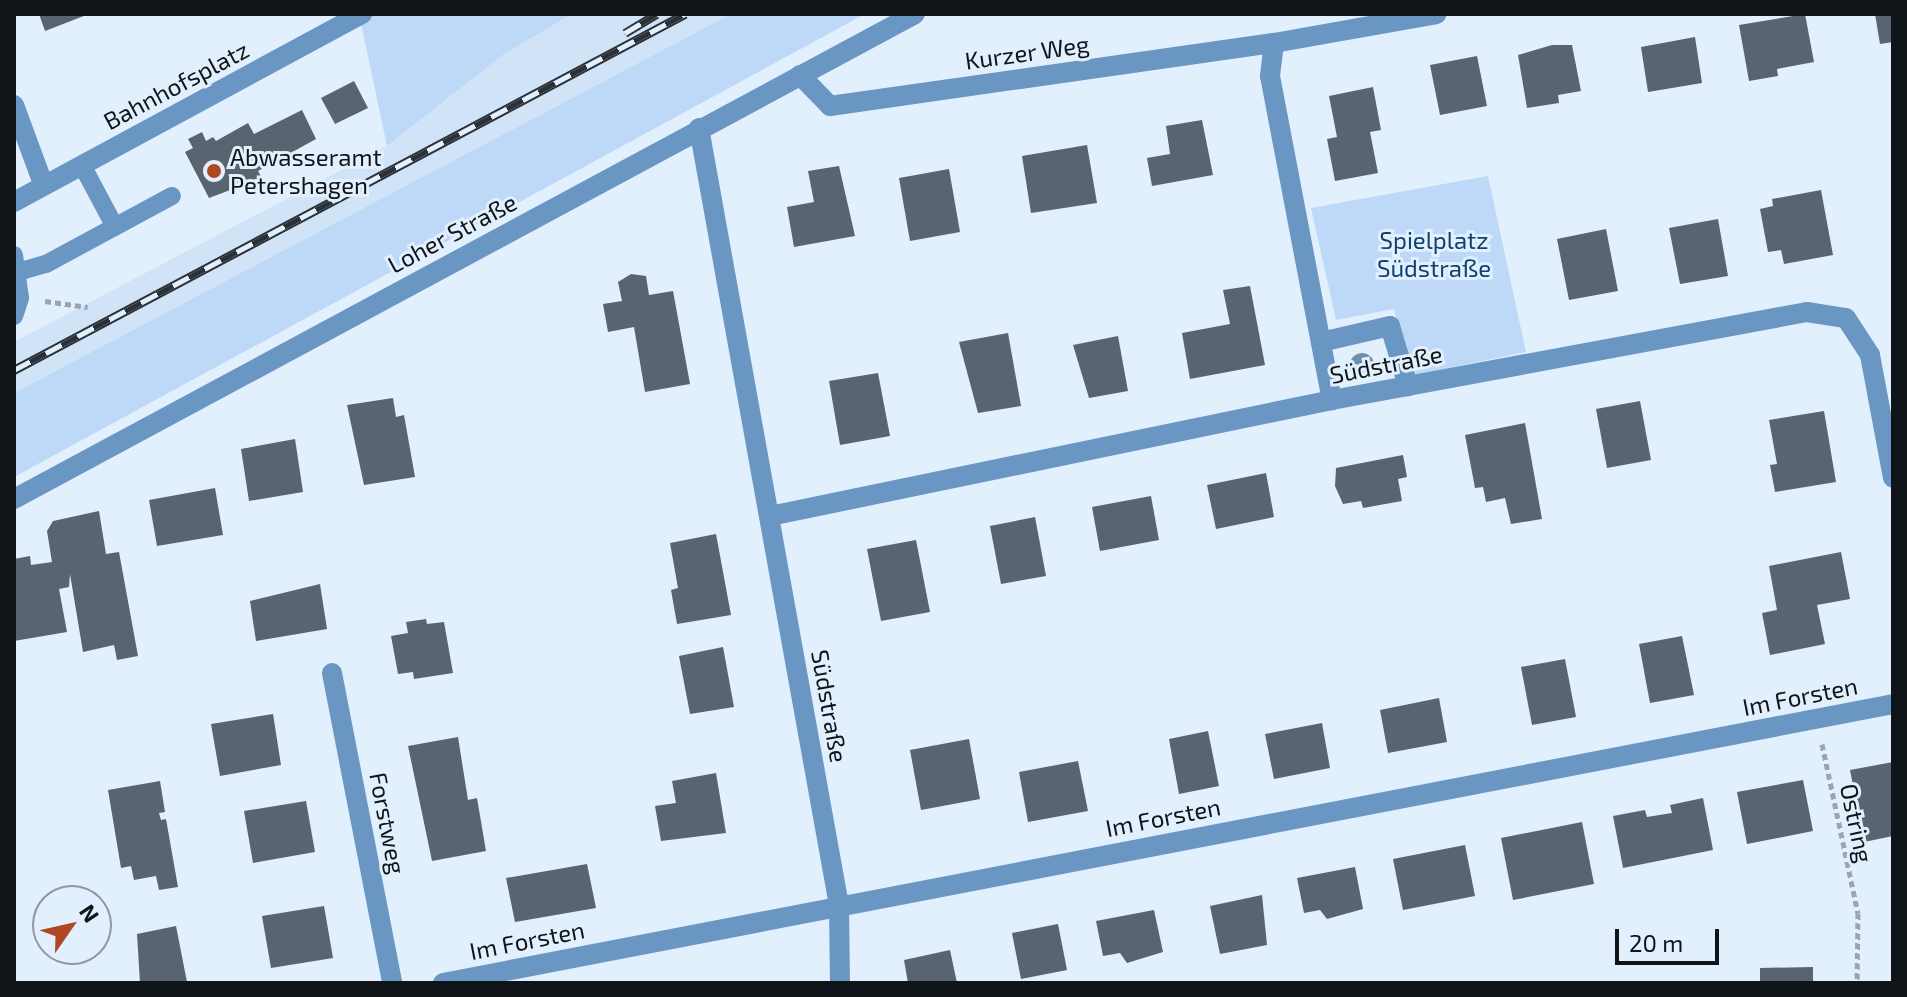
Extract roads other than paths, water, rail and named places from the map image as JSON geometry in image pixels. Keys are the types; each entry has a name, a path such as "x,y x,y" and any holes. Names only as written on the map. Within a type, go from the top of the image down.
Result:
{"street":[{"name":"Bahnhofsplatz","path":"14,202 362,14"},
{"name":"Loher Straße","path":"14,499 915,14"},
{"name":"Kurzer Weg","path":"800,75 830,106 1274,43 1436,14"},
{"path":"1274,43 1270,76 1332,400"},
{"path":"14,105 44,186"},
{"name":"Südstraße","path":"699,128 839,905 840,983"},
{"name":"Südstraße","path":"770,516 1332,400 1807,312 1846,318 1870,355 1893,478"},
{"path":"1321,342 1390,326 1408,386"},
{"name":"Forstweg","path":"332,673 392,983"},
{"name":"Im Forsten","path":"443,983 1893,704"}],"lane":[{"path":"82,165 115,227"},
{"path":"17,307 16,266 46,264 172,196"}],"railway":[{"path":"625,33 657,14"},
{"path":"14,370 685,14"}],"place":[{"name":"Abwasseramt Petershagen","path":"214,171"}],"park label":[{"name":"Spielplatz Südstraße","path":"1434,254"}]}
